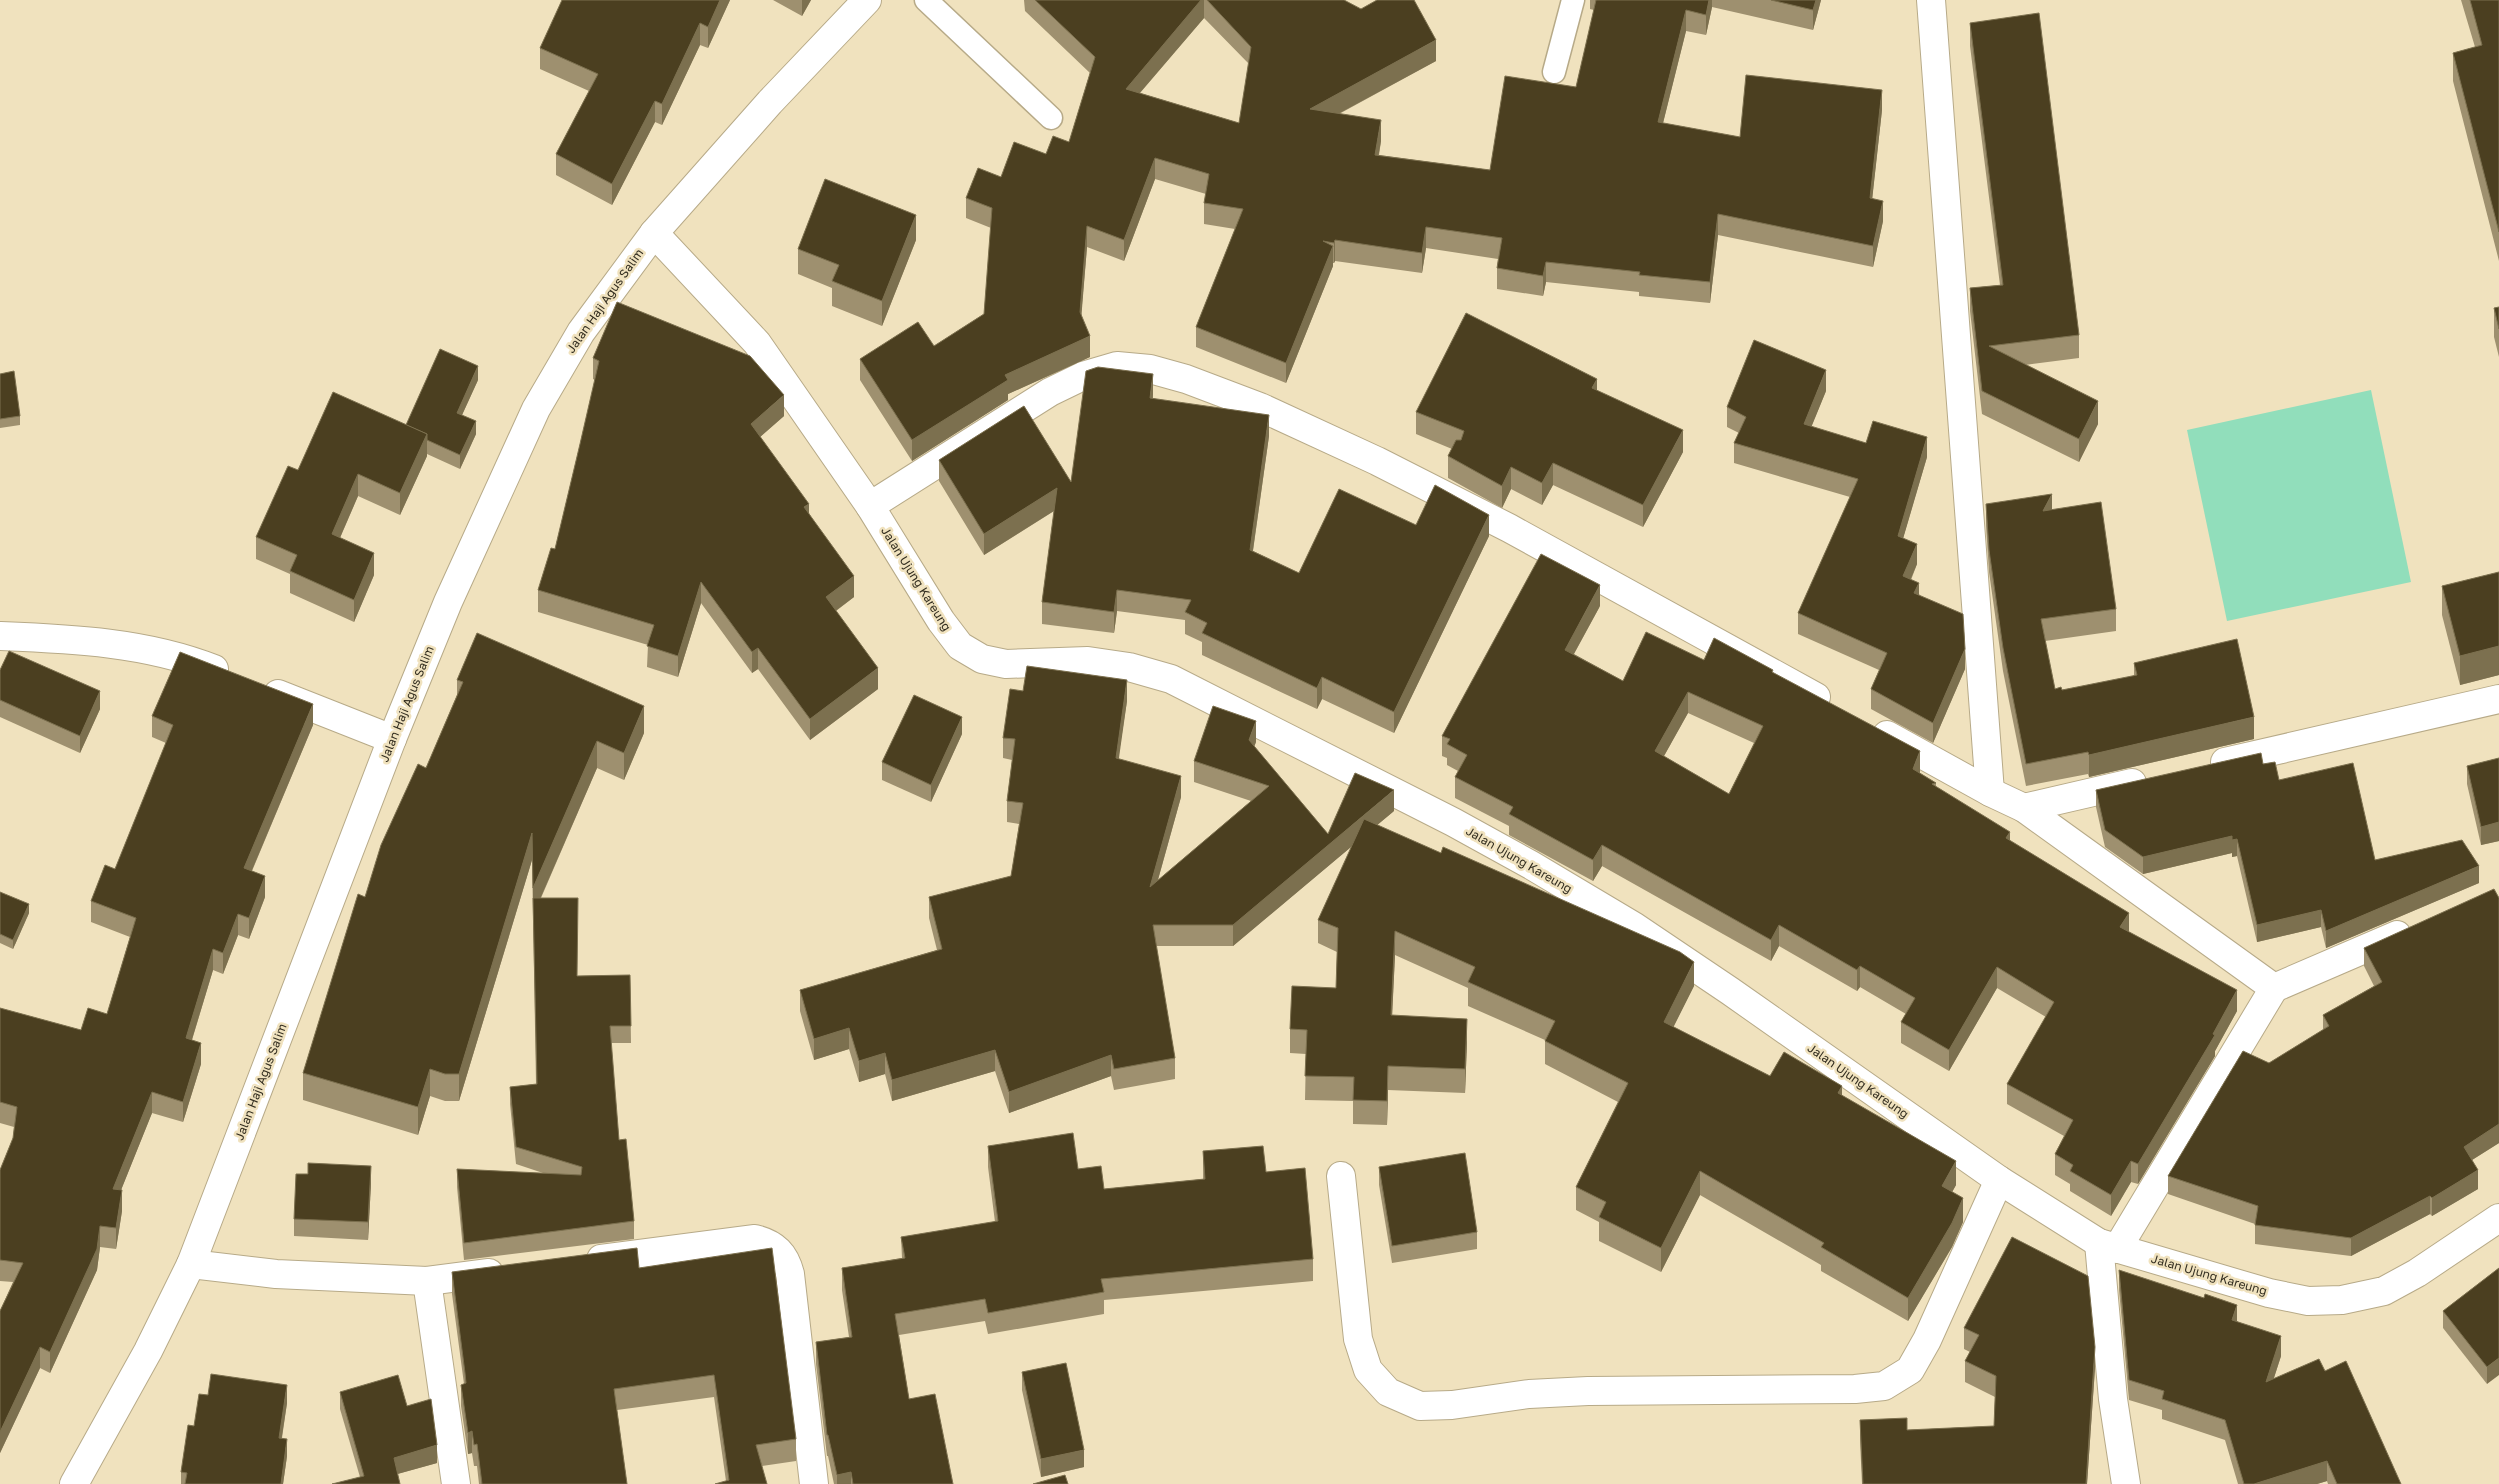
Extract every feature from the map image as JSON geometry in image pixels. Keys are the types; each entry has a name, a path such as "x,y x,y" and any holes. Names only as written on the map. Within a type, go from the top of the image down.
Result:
{"street":[{"name":"Jalan Haji Agus Salim","path":"74,1484 148,1351 191,1264 392,739 448,602 536,409 581,332 654,233 770,102 868,0"},
{"path":"1931,0 1990,792"},
{"name":"Jalan Ujung Kareung","path":"654,233 756,343 870,506 941,621 960,646 982,659 1006,664 1088,661 1129,667 1171,678 1453,822 1635,927 1730,991 1999,1180 2108,1246 2269,1292 2308,1301 2342,1300 2384,1291 2408,1278 2499,1218"},
{"path":"870,506 1050,392 1082,376 1117,366 1150,369 1186,379 1260,407 1409,476 1509,528 1841,710"},
{"path":"0,636 62,638 129,646 177,655 392,739"},
{"path":"2199,768 2499,698"},
{"path":"1868,725 1990,792 2024,808 2274,988"},
{"path":"2024,808 2160,777"},
{"path":"2126,1484 2113,1399 2108,1246 2274,988 2419,926"},
{"path":"1341,1176 1358,1339 1368,1370 1388,1392 1420,1406 1452,1405 1529,1394 1588,1391 1855,1389 1884,1386 1910,1370 1927,1340 1999,1180"},
{"path":"573,1263 755,1239 768,1242 782,1254 790,1274 814,1484"},
{"path":"191,1264 276,1274 426,1281 515,1270"},
{"path":"426,1281 456,1484"}],"lane":[{"path":"926,0 1051,118"},
{"path":"1554,72 1573,0"}],"green space":[{"path":"2371,390 2411,582 2227,621 2187,430"}],"building":[{"path":"562,0 720,0 708,27 700,23 662,104 655,101 612,184 556,154 598,74 540,48"},
{"path":"1035,0 1201,0 1126,89 1239,123 1251,47 1207,0 1344,0 1361,9 1377,0 1414,0 1436,40 1310,109 1381,120 1375,155 1490,170 1505,76 1576,87 1596,0 1709,0 1706,15 1686,10 1658,122 1740,137 1746,75 1882,90 1870,198 1883,201 1873,246 1718,214 1710,282 1639,275 1640,272 1546,262 1543,276 1497,268 1502,238 1426,227 1422,253 1335,240 1334,243 1323,241 1333,246 1286,363 1196,327 1243,209 1204,203 1209,174 1155,158 1124,240 1087,226 1080,312 1090,336 1005,375 1008,380 912,440 860,359 918,322 934,346 984,314 992,208 966,198 978,168 1001,177 1014,142 1046,154 1053,136 1069,142 1095,57"},
{"path":"1771,0 1816,0 1813,10"},
{"path":"2470,0 2499,0 2499,232 2453,53 2482,45"},
{"path":"2039,13 2079,335 1989,346 2098,401 2079,439 1982,391 1970,288 2003,285 1970,23"},
{"path":"825,179 916,215 882,301 832,281 839,265 798,249"},
{"path":"617,302 750,356 784,395 751,424 809,504 804,507 854,576 826,597 878,668 810,719 758,648 752,652 701,582 678,656 647,646 654,625 538,590 551,548 555,549 580,444 599,361 593,358"},
{"path":"2499,307 2499,329 2494,308"},
{"path":"1466,313 1597,379 1592,388 1683,430 1643,505 1553,463 1542,483 1511,467 1502,486 1448,456 1456,440 1461,440 1464,431 1416,412"},
{"path":"1754,340 1826,370 1804,424 1866,443 1873,421 1927,437 1898,536 1917,544 1903,576 1919,583 1914,593 1963,614 1965,649 1933,723 1871,689 1887,653 1798,613 1858,479 1734,443 1746,417 1727,407"},
{"path":"440,349 478,366 457,413 476,421 460,455 427,440 427,434 406,425"},
{"path":"1098,367 1153,374 1150,398 1269,415 1250,550 1299,573 1339,489 1416,525 1435,485 1489,515 1394,712 1322,677 1317,688 1202,633 1207,623 1185,612 1191,600 1117,590 1114,612 1042,602 1057,488 984,534 939,460 1024,406 1071,482 1086,371"},
{"path":"14,371 20,416 0,419 0,374"},
{"path":"333,392 427,434 400,493 358,474 332,534 374,553 354,600 290,571 297,555 256,537 288,466 298,470"},
{"path":"2052,494 2043,511 2101,502 2116,609 2041,619 2055,689 2061,687 2062,690 2137,675 2134,663 2237,639 2254,717 2089,755 2088,752 2026,764 2003,648 1989,550 1986,504"},
{"path":"1541,554 1600,585 1565,650 1623,681 1646,632 1704,660 1714,638 1773,670 1772,672 1920,751 1913,769 1936,783 1932,784 2010,832 2006,838 2129,913 2120,927 2237,990 2213,1034 2215,1035 2138,1164 2131,1161 2111,1195 2070,1171 2073,1165 2055,1154 2073,1120 2007,1084 2054,1002 1997,967 1949,1050 1901,1022 1915,998 1860,966 1857,970 1779,925 1771,940 1602,845 1593,860 1509,814 1513,807 1455,777 1467,755 1447,744 1450,739 1442,736","holes":["1688,692 1763,726 1729,794 1655,751"]},
{"path":"2499,572 2499,646 2460,656 2442,586"},
{"path":"477,633 644,706 624,753 597,741 533,888 532,833 459,1074 445,1074 430,1069 418,1107 303,1073 358,894 365,897 381,845 418,764 426,768 463,682 457,680"},
{"path":"9,651 100,691 80,736 0,700 0,670"},
{"path":"180,652 313,704 244,868 265,876 249,918 238,914 223,953 213,949 186,1038 201,1043 183,1102 152,1092 113,1189 122,1190 116,1228 100,1226 97,1249 50,1352 40,1347 0,1432 0,1311 23,1263 0,1260 0,1170 13,1138 17,1107 0,1102 0,1008 81,1030 88,1008 107,1014 136,918 91,901 105,865 115,869 173,725 152,716"},
{"path":"1027,666 1127,680 1116,758 1181,776 1150,887 1269,786 1194,761 1213,706 1256,721 1249,740 1328,834 1355,773 1394,790 1233,925 1153,925 1175,1058 1114,1069 1111,1055 1009,1092 995,1050 892,1080 885,1053 859,1061 849,1028 814,1039 800,990 942,949 929,897 1011,876 1023,803 1007,801 1015,739 1003,738 1010,689 1023,691"},
{"path":"914,695 962,717 931,785 882,762"},
{"path":"2261,753 2263,764 2275,762 2279,780 2353,763 2375,860 2462,840 2479,866 2326,931 2321,910 2257,925 2237,839 2232,840 2232,836 2143,857 2105,830 2096,790"},
{"path":"2499,758 2499,822 2481,827 2467,766"},
{"path":"1364,819 1441,853 1443,847 1680,952 1694,962 1664,1022 1770,1076 1784,1052 1842,1086 1838,1093 1956,1161 1942,1186 1963,1198 1952,1223 1908,1298 1821,1247 1824,1243 1700,1171 1661,1248 1599,1217 1606,1202 1576,1187 1628,1083 1545,1041 1555,1021 1468,982 1475,967 1395,931 1391,1015 1467,1019 1465,1069 1388,1066 1387,1101 1353,1100 1354,1077 1305,1076 1307,1030 1290,1029 1292,986 1336,988 1338,928 1318,920"},
{"path":"2494,889 2499,898 2499,1124 2464,1147 2478,1170 2432,1198 2430,1196 2351,1238 2255,1225 2258,1206 2168,1176 2243,1051 2269,1063 2329,1026 2323,1015 2382,982 2364,948"},
{"path":"0,892 29,904 13,940 0,934"},
{"path":"533,898 578,898 577,976 630,975 631,1026 610,1026 619,1140 626,1139 634,1221 464,1243 457,1169 581,1175 582,1167 516,1147 510,1087 537,1084"},
{"path":"1073,1133 1078,1169 1101,1166 1104,1189 1205,1179 1203,1151 1263,1146 1266,1172 1305,1168 1313,1259 1101,1279 1104,1292 988,1313 985,1299 895,1314 909,1399 935,1394 953,1484 853,1484 851,1472 837,1475 827,1435 816,1342 852,1337 842,1268 905,1258 901,1237 998,1221 988,1146"},
{"path":"1465,1153 1477,1232 1392,1246 1379,1167"},
{"path":"308,1163 371,1166 368,1222 294,1219 296,1174 308,1174"},
{"path":"2012,1237 2088,1276 2095,1347 2086,1484 1863,1484 1860,1420 1907,1418 1907,1430 1994,1426 1996,1376 1965,1361 1979,1335 1964,1328"},
{"path":"637,1248 639,1268 772,1248 796,1439 756,1445 767,1484 715,1484 729,1480 714,1375 614,1389 627,1484 482,1484 477,1444 474,1445 472,1431 468,1433 461,1385 466,1383 452,1272"},
{"path":"2499,1268 2499,1358 2487,1367 2443,1311"},
{"path":"2119,1270 2204,1298 2205,1294 2237,1305 2232,1320 2281,1336 2266,1382 2319,1359 2325,1371 2346,1361 2401,1484 2337,1484 2327,1461 2254,1484 2244,1484 2225,1420 2162,1399 2164,1391 2129,1380"},
{"path":"1066,1363 1084,1450 1041,1459 1022,1372"},
{"path":"211,1374 287,1385 279,1438 287,1439 281,1484 185,1484 187,1473 181,1472 188,1425 194,1426 199,1394 208,1395"},
{"path":"398,1375 407,1406 431,1399 437,1445 394,1458 400,1484 332,1484 364,1476 340,1392"},
{"path":"1065,1475 1068,1484 1033,1484"}]}
